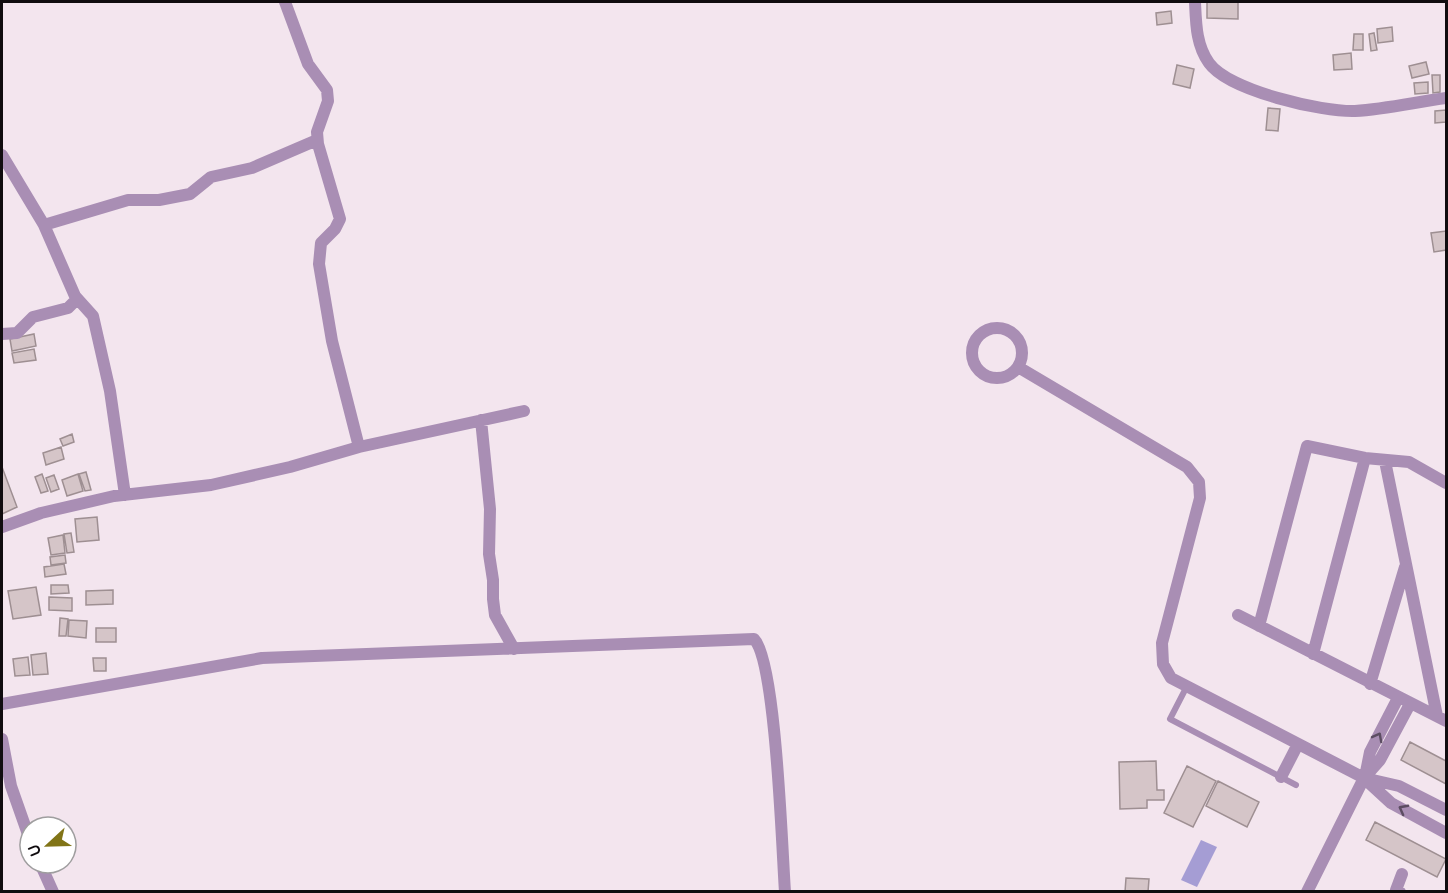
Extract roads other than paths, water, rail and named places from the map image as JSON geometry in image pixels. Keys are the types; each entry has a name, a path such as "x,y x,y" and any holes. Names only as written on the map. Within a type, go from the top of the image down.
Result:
{"street":[{"path":"285,2 308,64 327,90 328,101 317,132 317,140 340,219 335,229 321,243 319,264 337,366 359,447"},
{"path":"1195,2 1196,29 1205,57 1222,74 1245,88 1280,99 1353,111 1446,98"},
{"path":"44,225 128,200 159,200 190,194 210,177 252,168 317,140"},
{"path":"2,155 44,225 77,299 93,316 98,332 125,495"},
{"path":"2,334 17,333 33,317 68,308 77,299"},
{"path":"994,328 1007,330 1017,339 1020,346 1022,353 1018,367 1009,376 997,379 984,375 975,366 972,354 975,342 983,333 994,328"},
{"path":"1018,367 1187,467 1199,482 1200,498 1162,643 1163,664 1171,678 1186,688 1364,778 1399,786 1446,810"},
{"path":"2,527 41,513 125,495 211,485 290,467 359,447 524,411"},
{"path":"482,420 490,509 489,554 494,580 495,615 514,649"},
{"path":"1259,626 1307,446 1365,458 1409,462 1446,483"},
{"path":"1313,654 1365,458"},
{"path":"1385,461 1406,565 1442,719"},
{"path":"1370,684 1406,565"},
{"path":"1238,615 1442,719"},
{"path":"2,704 262,658 754,639 763,653 772,709 785,891"},
{"path":"1307,891 1364,778 1370,752 1398,698"},
{"path":"1364,778 1380,760 1410,704"},
{"path":"2,739 11,786 21,815"},
{"path":"1281,777 1298,744"},
{"path":"1364,778 1391,803 1446,833"},
{"path":"1397,891 1402,874"},
{"path":"46,875 53,891"}],"lane":[{"path":"1186,688 1170,719 1296,785"}]}
